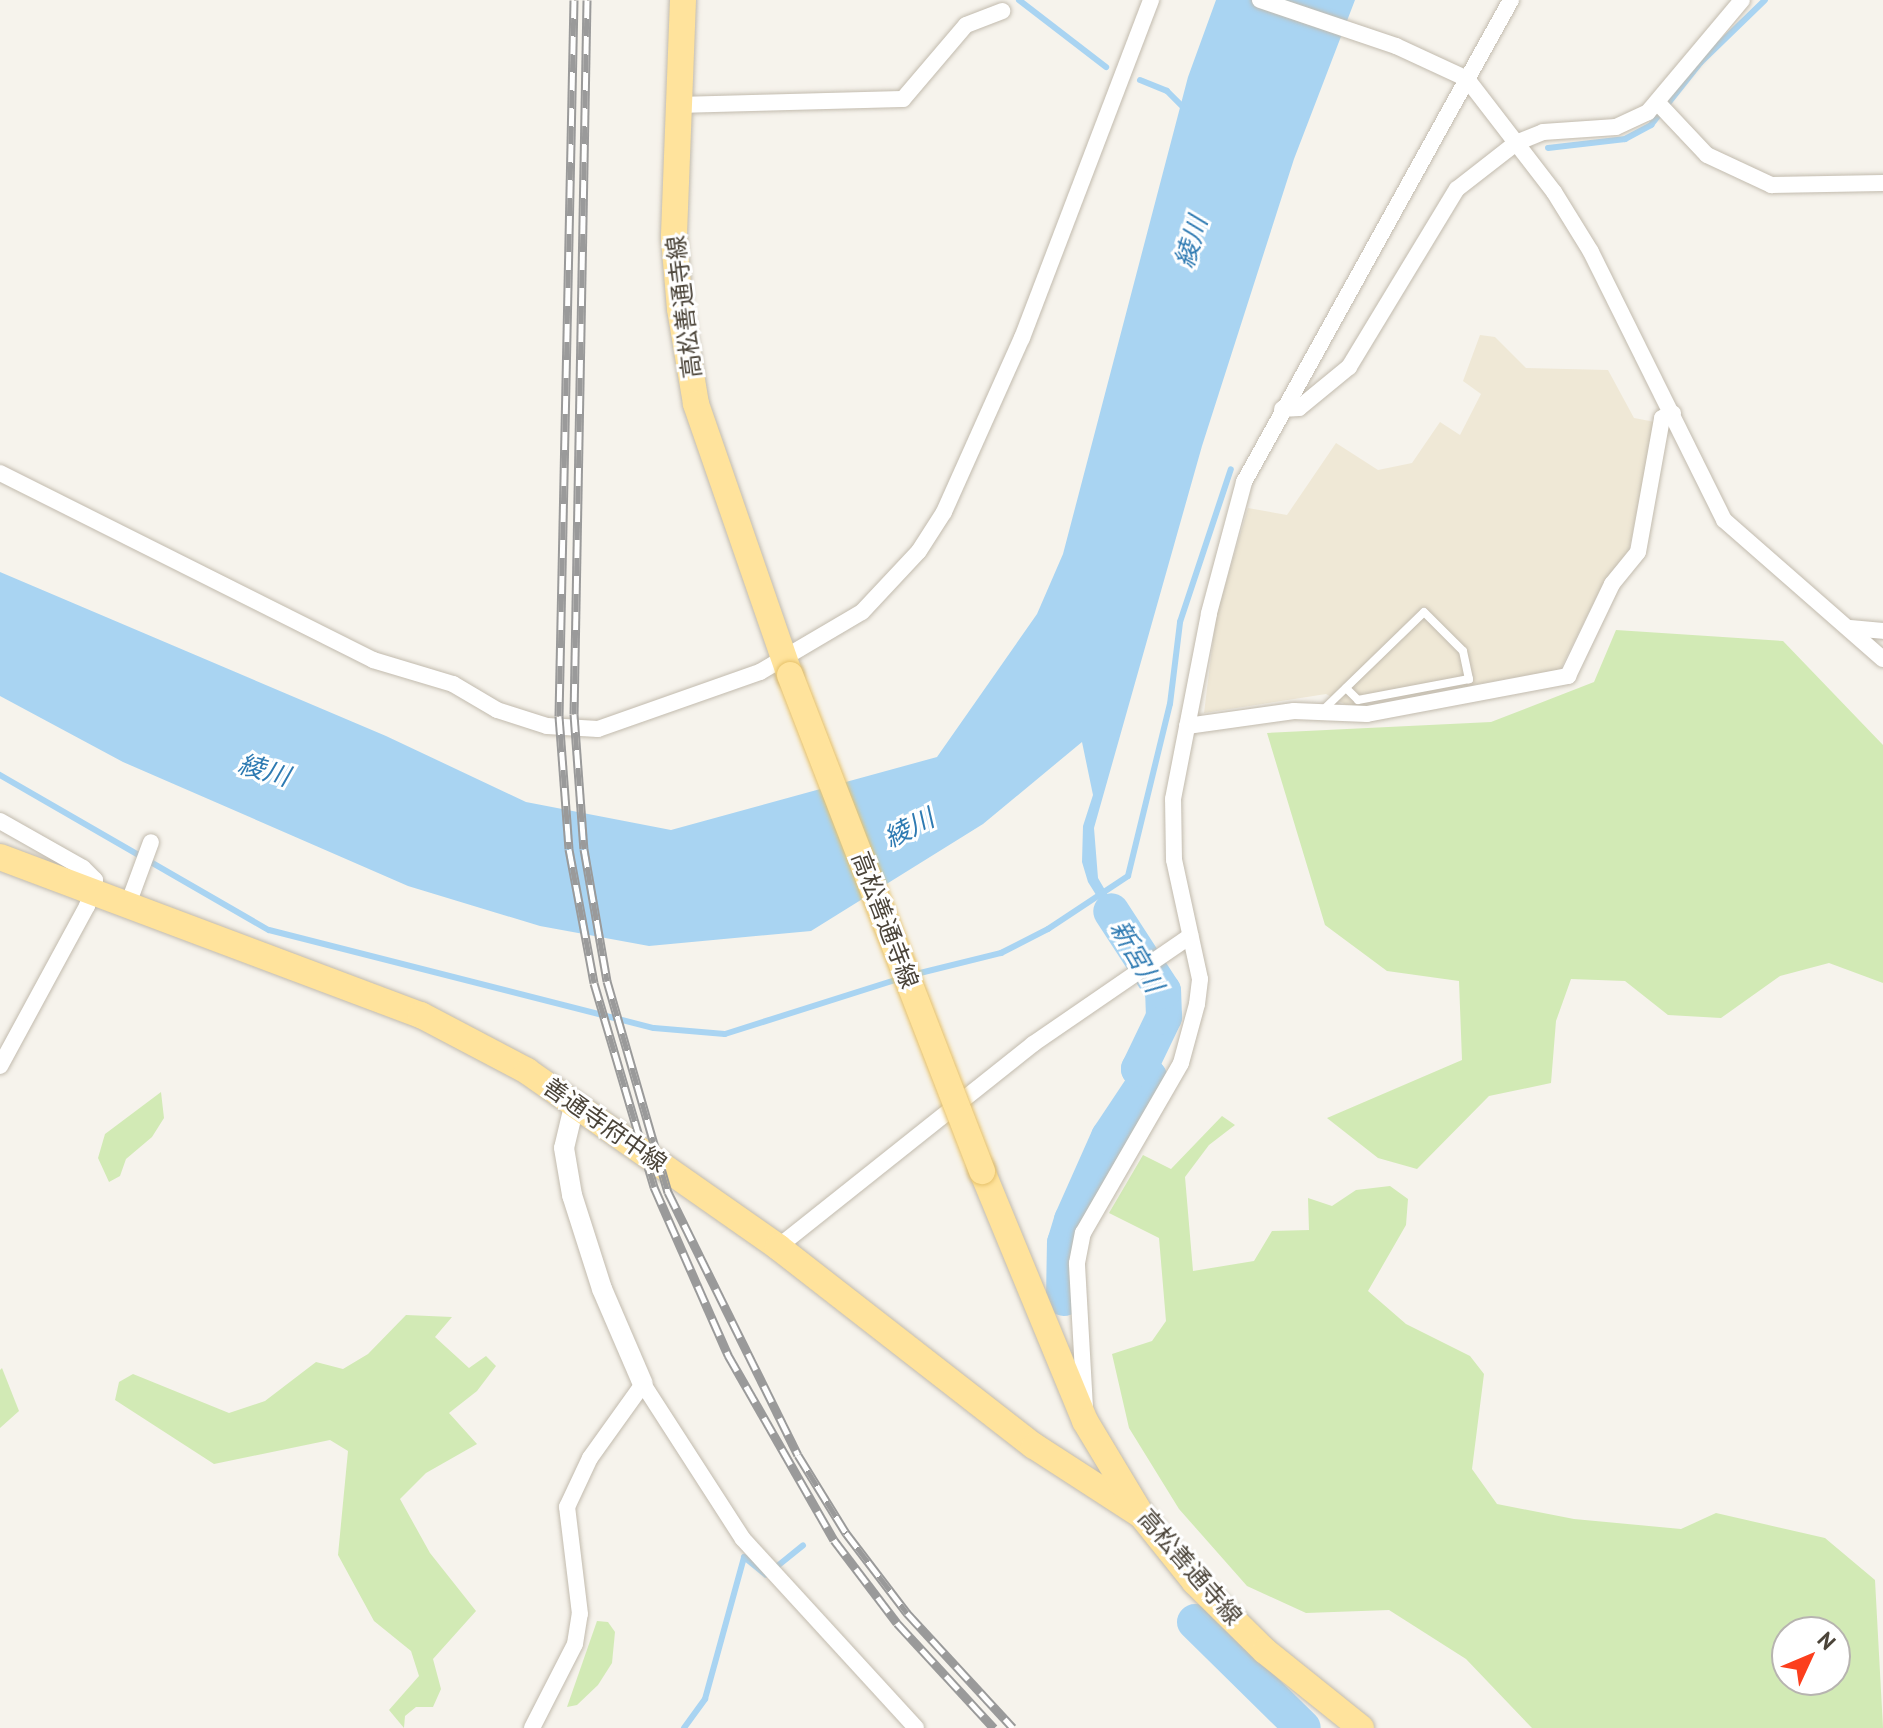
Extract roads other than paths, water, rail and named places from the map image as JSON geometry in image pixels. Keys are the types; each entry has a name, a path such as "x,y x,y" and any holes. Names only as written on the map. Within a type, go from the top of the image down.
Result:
{"main road":[{"name":"高松善通寺線","path":"683,0 676,105 674,238 696,404 787,666 982,1171 1085,1421 1142,1516 1225,1612 1347,1723"},
{"name":"善通寺府中線","path":"0,857 93,895 421,1015 575,1102 778,1247 1048,1455 1142,1516"},
{"path":"1048,1455 1067,1452 1085,1421"}],"street":[{"path":"0,473 373,660 453,684 497,710 547,726 598,729 760,672 787,666 862,612 919,551 944,512 1022,338 1151,0"},
{"path":"1260,0 1396,46 1467,79 1516,143 1591,252 1724,520 1883,659"},
{"path":"1085,1421 1077,1263 1083,1233 1181,1063 1200,979 1174,860 1173,799 1209,613 1244,482 1511,0"},
{"path":"1282,409 1299,408 1349,367 1457,189 1516,143 1543,132 1616,127 1663,108 1742,0"},
{"path":"676,105 903,99 966,25 1002,11"},
{"path":"1663,108 1707,155 1771,185 1883,183"},
{"path":"1187,726 1321,712 1367,714 1568,676 1612,584 1638,552 1662,418 1673,413"},
{"path":"1850,628 1883,631"},
{"path":"0,821 83,868 95,880 93,895 0,1066"},
{"path":"127,907 149,848"},
{"path":"778,1247 1033,1044 1190,936"},
{"path":"575,1102 564,1148 572,1195 602,1289 643,1384 743,1539 916,1728"},
{"path":"532,1728 575,1644 580,1614 567,1507 590,1458 643,1384"}],"lane":[{"path":"1321,712 1424,612 1463,651 1469,679 1358,700 1346,688"}],"water":[{"name":"綾川","path":"1216,0 1355,0 1294,159 1202,446 1094,828 1098,878 1140,950 1133,954 1088,882 1082,862 1083,826 1093,795 1082,742 983,824 811,931 649,946 540,926 408,886 123,762 0,696 0,572 386,736 526,802 671,830 937,757 1037,614 1063,554 1188,77"}],"waterway":[{"path":"1019,0 1106,67"},
{"path":"1548,148 1625,139 1651,125 1701,62 1765,0"},
{"path":"1140,80 1167,91 1186,110"},
{"path":"912,975 1001,953 1048,929 1128,876 1170,704 1180,622 1231,469"},
{"path":"0,775 269,930 654,1028 725,1034 902,978"},
{"name":"新宮川","path":"1064,1298 1065,1243 1072,1220 1109,1137 1149,1077 1139,1069 1164,1017 1163,991 1111,911"},
{"path":"775,1568 803,1545"},
{"path":"684,1728 705,1699 744,1557 766,1575"},
{"name":"新宮川","path":"1195,1622 1303,1728"}],"railway":[{"path":"574,0 559,716 569,849 594,983 654,1187 728,1355 834,1540 897,1623 994,1728"},
{"path":"587,0 574,714 584,849 607,981 668,1192 798,1455 846,1533 907,1613 1013,1728"}]}
